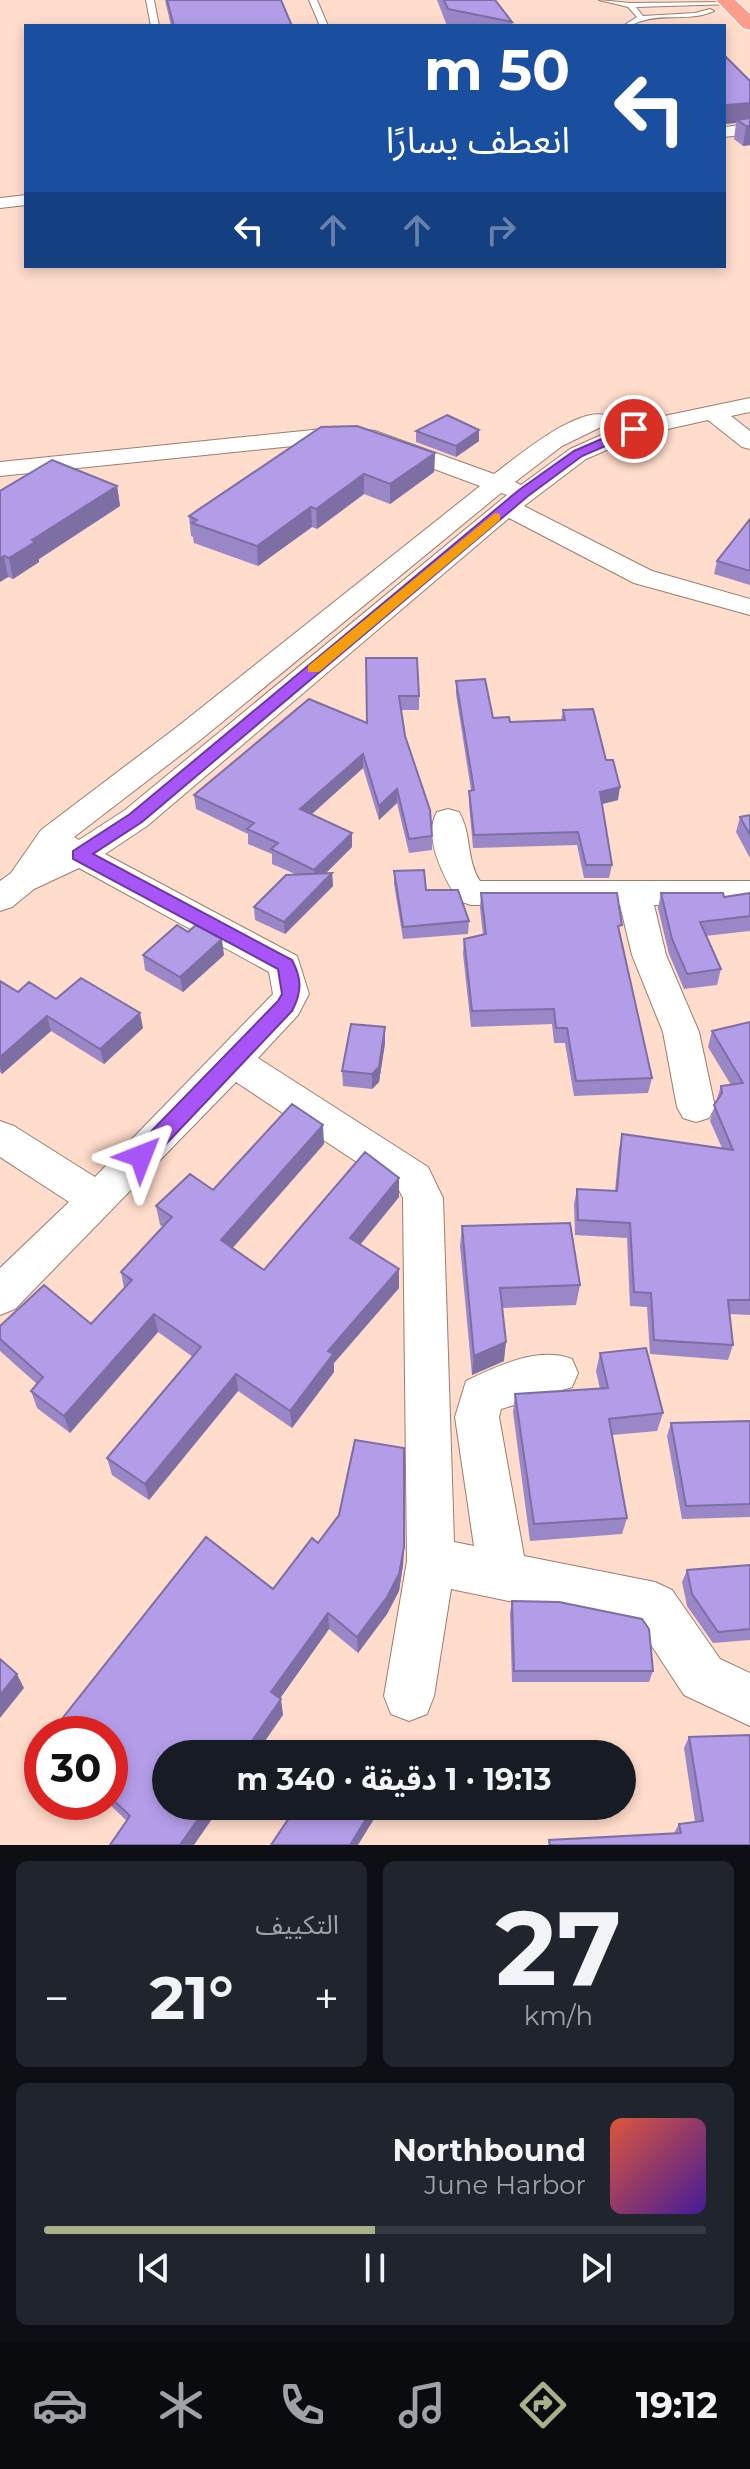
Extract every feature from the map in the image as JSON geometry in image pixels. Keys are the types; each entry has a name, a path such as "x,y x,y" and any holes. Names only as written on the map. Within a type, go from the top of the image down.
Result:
{"highway":[{"path":"730,5 750,24"}],"street":[{"path":"726,129 750,126"},
{"path":"0,196 24,194"},
{"path":"0,203 24,200"},
{"path":"11,890 66,846 136,818 509,495 554,441 584,424 666,401 750,387"},
{"path":"509,495 598,442 634,429 750,405"},
{"path":"712,412 750,442"},
{"path":"0,469 342,434 367,436 509,495 643,577 735,606 750,607"},
{"path":"448,820 455,869 471,893 750,893"},
{"path":"0,1296 233,1061 285,1005 291,994 285,965 66,846"},
{"path":"634,893 649,955 681,1032 696,1107"},
{"path":"233,1061 414,1179 423,1198 431,1561 409,1696"},
{"path":"0,1137 97,1199"},
{"path":"503,1575 477,1417 482,1396 507,1383 556,1373"},
{"path":"431,1561 655,1607 702,1677 750,1700"}],"lane":[{"path":"150,0 155,24"},
{"path":"313,0 323,24"},
{"path":"603,0 630,5 680,1 730,5"},
{"path":"680,1 704,24"},
{"path":"630,5 641,18"},
{"path":"630,24 641,18 695,15 730,5"}],"building":[{"path":"167,0 281,0 291,24 173,24"},
{"path":"444,0 495,0 512,22 448,9"},
{"path":"726,57 750,81 750,103 727,105"},
{"path":"750,118 750,126 737,120"},
{"path":"447,415 479,430 456,446 416,431"},
{"path":"357,426 435,453 390,484 364,474 257,546 192,523 197,520 189,516 321,427"},
{"path":"52,460 117,486 32,540 35,542 9,558 4,556 0,559 0,491"},
{"path":"750,519 750,571 717,561"},
{"path":"366,658 417,658 419,696 399,696 405,736 430,810 432,836 409,839 397,789 379,806 363,754 300,809 352,833 314,870 271,849 278,843 247,829 254,823 194,795 309,699 367,723"},
{"path":"485,679 493,718 509,717 510,722 565,720 563,710 593,709 606,760 613,760 620,787 600,792 612,865 586,865 578,832 474,835 469,791 474,790 456,681"},
{"path":"750,815 750,835 740,817"},
{"path":"424,870 426,890 458,890 469,921 403,927 394,871"},
{"path":"332,873 284,922 254,907 286,875"},
{"path":"481,893 617,893 622,925 618,926 652,1078 576,1081 567,1028 556,1028 554,1009 472,1011 464,939 486,934"},
{"path":"661,893 723,893 724,897 750,893 750,916 700,922 721,969 687,974 672,939"},
{"path":"177,925 188,932 196,925 222,939 180,977 143,955"},
{"path":"81,978 140,1013 100,1049 47,1016 0,1057 0,981 18,992 29,982 56,999"},
{"path":"750,1022 750,1300 728,1300 733,1345 654,1340 651,1293 634,1292 630,1223 578,1220 577,1189 617,1191 622,1134 733,1150 714,1105 722,1093 721,1086 743,1083 712,1031"},
{"path":"351,1024 385,1027 379,1067 372,1074 342,1071"},
{"path":"292,1104 323,1125 221,1240 264,1270 365,1152 399,1178 350,1238 399,1269 328,1351 333,1354 290,1411 236,1374 145,1484 107,1458 201,1347 154,1314 64,1416 31,1391 43,1377 0,1339 0,1326 44,1285 91,1324 132,1280 121,1272 172,1217 156,1206 190,1174 213,1190"},
{"path":"570,1223 580,1285 500,1288 506,1342 474,1356 462,1226"},
{"path":"646,1348 663,1413 609,1419 627,1518 534,1524 515,1394 608,1388 600,1353"},
{"path":"750,1421 750,1504 686,1506 671,1423"},
{"path":"355,1440 404,1448 404,1547 399,1574 387,1597 357,1637 328,1613 271,1692 281,1699 253,1740 152,1740 152,1820 197,1820 180,1845 110,1845 130,1816 128,1716 64,1716 206,1537 273,1589 312,1538 318,1543 339,1515"},
{"path":"750,1565 750,1629 718,1632 692,1594 687,1570"},
{"path":"512,1601 559,1602 642,1619 649,1629 653,1671 514,1671"},
{"path":"0,1659 17,1674 0,1695"},
{"path":"750,1735 750,1845 550,1845 549,1840 681,1833 679,1824 703,1821 689,1737"},
{"path":"288,1820 365,1820 350,1845 271,1845"}],"slow traffic":[{"path":"313,669 495,517"}],"route":[{"path":"141,1156 285,1005 291,994 291,979 285,965 80,855 136,818 524,493 598,442 634,429"}]}
